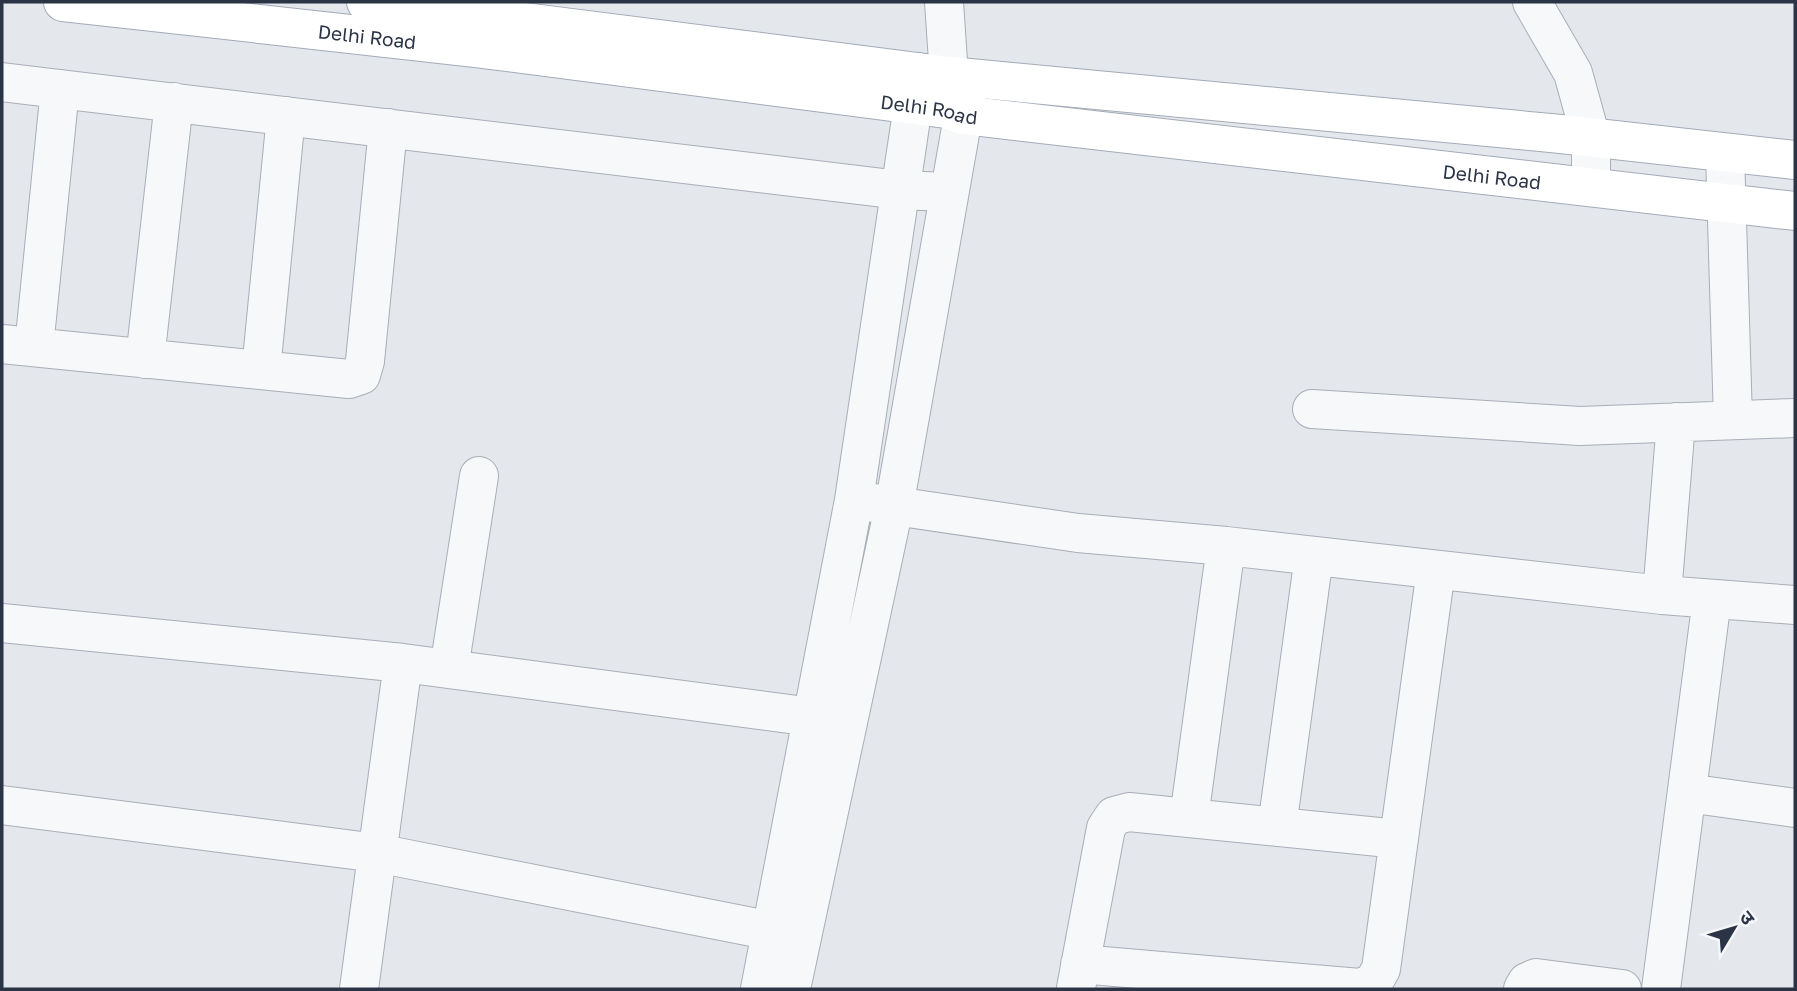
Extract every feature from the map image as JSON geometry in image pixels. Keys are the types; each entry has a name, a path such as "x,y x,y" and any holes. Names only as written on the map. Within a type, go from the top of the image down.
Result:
{"main road":[{"name":"Delhi Road","path":"63,2 476,48 943,92 1591,187 1795,211"},
{"path":"366,2 943,92 1591,138 1795,160"}],"street":[{"path":"829,722 894,507 947,192 943,92 944,2"},
{"path":"1532,2 1573,73 1591,138 1591,187"},
{"path":"2,82 900,190 947,192"},
{"path":"60,89 18,345 349,379 361,375 365,360 388,128"},
{"path":"760,989 787,934 829,722 854,499 900,190 943,92"},
{"path":"145,359 174,102"},
{"path":"261,370 286,116"},
{"path":"1725,153 1733,420"},
{"path":"1312,410 1580,426 1795,418"},
{"path":"1662,595 1676,422"},
{"path":"449,669 479,476"},
{"path":"854,499 1078,533 1226,546 1662,595 1795,605"},
{"path":"1189,818 1226,546"},
{"path":"1277,827 1314,556"},
{"path":"1399,839 1129,812 1114,816 1106,828 1078,976 1360,988 1373,983 1381,969 1399,839 1436,570"},
{"path":"1661,989 1713,599"},
{"path":"2,622 403,663 829,722"},
{"path":"359,989 403,663"},
{"path":"1687,793 1795,808"},
{"path":"2,805 377,853 787,934"},
{"path":"787,934 792,989"},
{"path":"1523,989 1527,982 1536,978 1622,989"}]}
